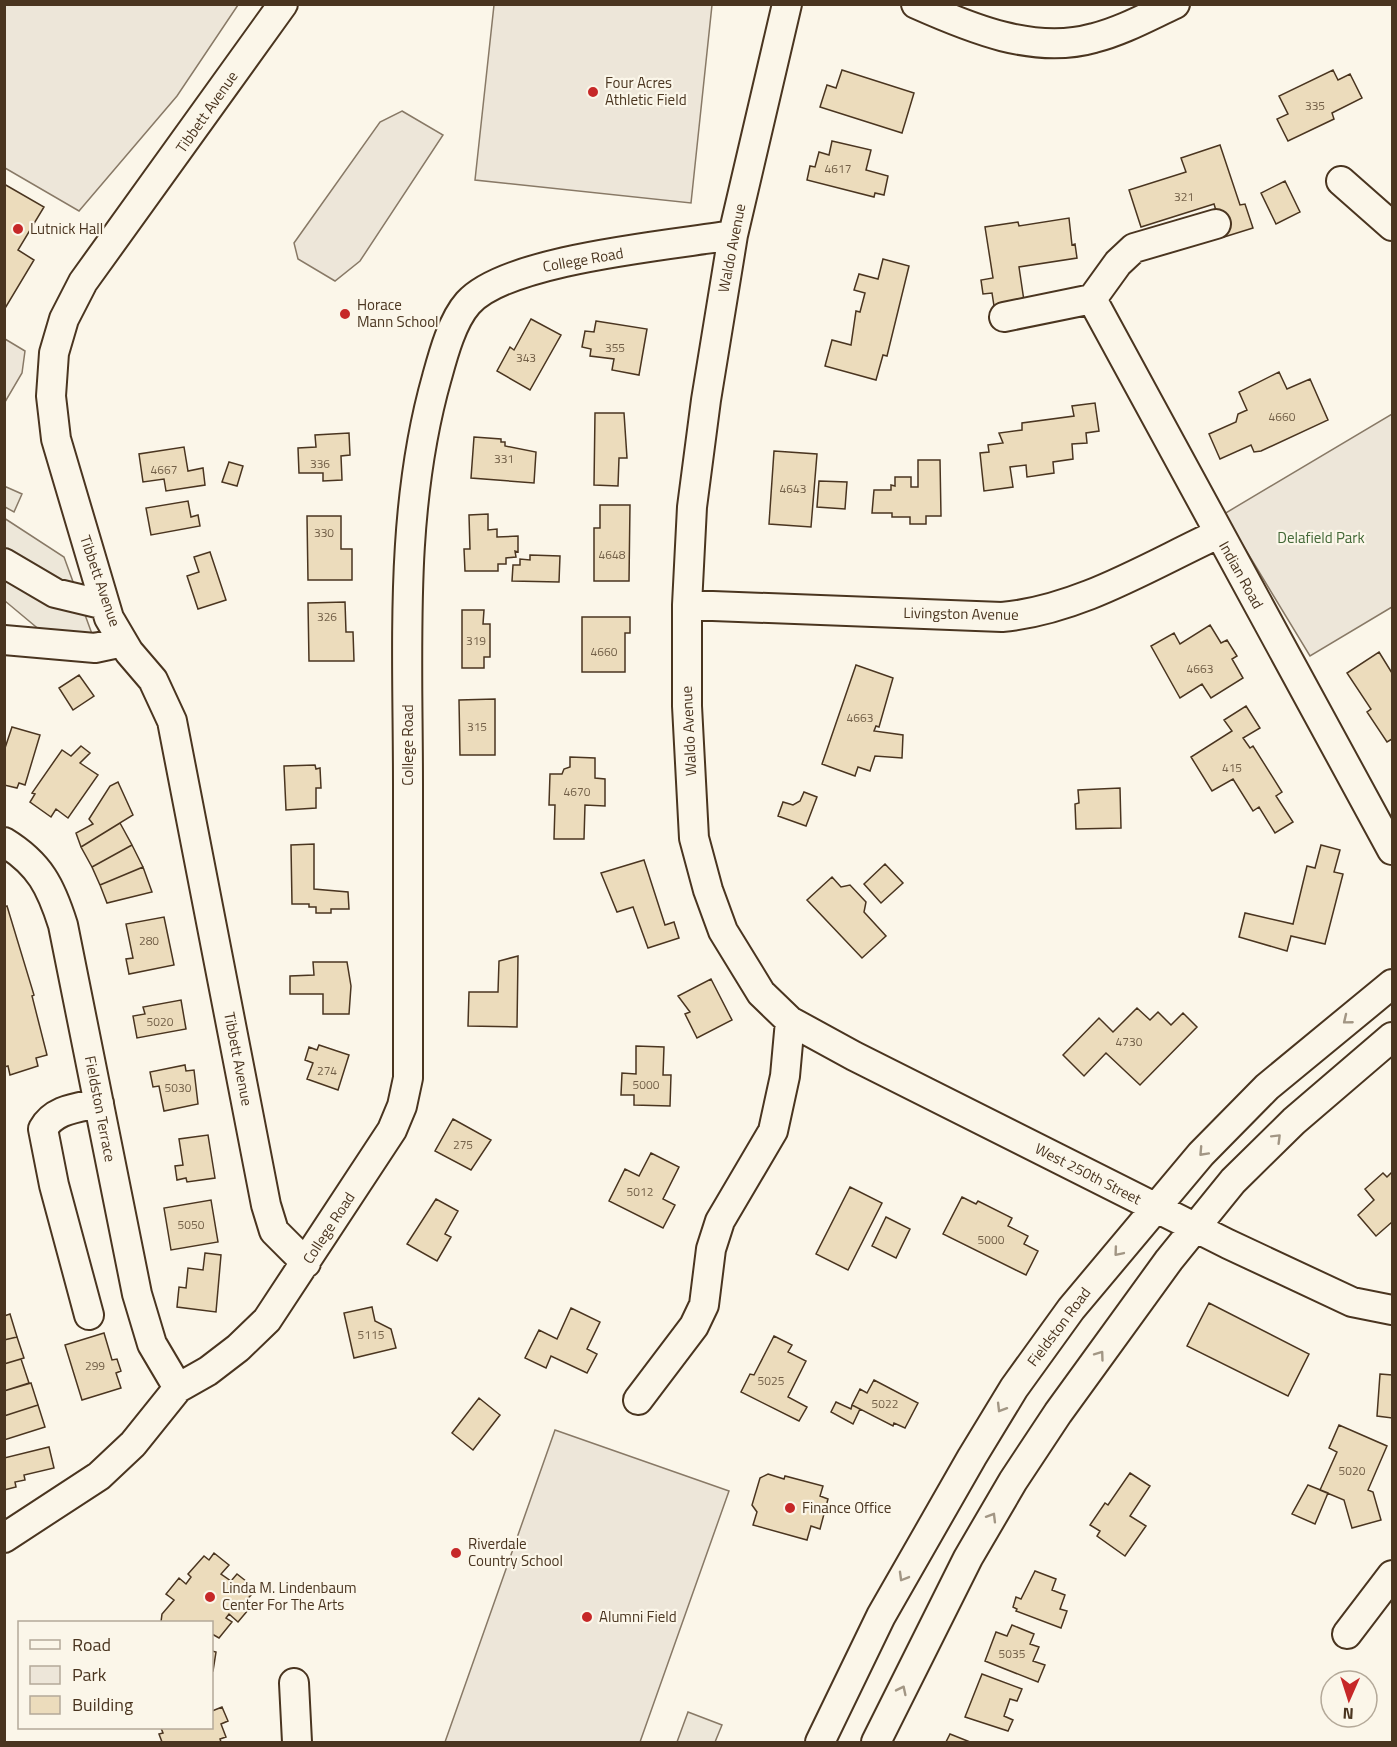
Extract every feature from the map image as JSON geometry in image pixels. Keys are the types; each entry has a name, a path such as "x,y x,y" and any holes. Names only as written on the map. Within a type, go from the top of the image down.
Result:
{"street":[{"name":"Tibbett Avenue","path":"283,4 83,282 64,319 54,353 51,396 56,440 109,618 123,642 153,680 172,720 266,1205 274,1231 306,1263"},
{"name":"Waldo Avenue","path":"787,4 733,235 692,507 687,605 687,706 694,838 723,931 761,993 790,1021"},
{"path":"916,4 953,21 989,32 1026,42 1060,43 1094,39 1175,4"},
{"path":"1341,181 1392,225"},
{"path":"1004,317 1092,299 1118,263 1134,248 1216,224"},
{"name":"College Road","path":"178,1388 208,1371 238,1348 267,1320 392,1130 402,1106 408,1078 407,569 416,466 447,344 468,303 500,281 548,265 733,235"},
{"name":"Indian Road","path":"1092,299 1392,850"},
{"name":"Livingston Avenue","path":"687,605 1002,617 1036,614 1070,602 1218,534"},
{"path":"4,563 54,593 105,605"},
{"path":"4,640 95,648 123,642"},
{"name":"Fieldston Terrace","path":"4,842 45,876 56,901 137,1294 152,1344 178,1388"},
{"name":"Fieldston Road","path":"820,1743 881,1616 1014,1388 1071,1309 1201,1154 1267,1087 1392,984"},
{"path":"638,1400 694,1326 704,1305 711,1249 720,1221 773,1131 785,1076 790,1021"},
{"name":"West 250th Street","path":"790,1021 854,1056 1156,1208 1352,1302 1392,1310"},
{"path":"876,1743 968,1558 1013,1481 1058,1413 1194,1226 1220,1195 1294,1121 1392,1037"},
{"path":"89,1315 54,1185 43,1129 49,1117 99,1103"},
{"path":"4,1538 99,1476 133,1444 178,1388"},
{"path":"1347,1634 1392,1575"},
{"path":"294,1683 297,1743"}],"green space":[{"path":"5,4 238,5 177,96 79,211 5,168"},
{"name":"Four Acres Athletic Field","path":"494,5 712,5 691,203 475,180"},
{"path":"402,111 443,135 360,261 335,281 298,259 294,243 380,122"},
{"path":"5,339 25,351 22,373 5,402"},
{"name":"Delafield Park","path":"1392,414 1392,607 1310,656 1224,514"},
{"name":"Alumni Field","path":"555,1430 729,1491 640,1742 445,1742"}],"shaded area":[{"path":"4,486 22,494 14,512 5,507"},
{"path":"4,518 64,557 92,634 41,631 5,601"},
{"path":"688,1712 722,1725 715,1742 677,1742"}],"building":[{"path":"842,70 914,93 902,133 820,107 827,85 836,88"},
{"path":"1333,70 1338,80 1350,74 1362,98 1332,113 1334,119 1288,141 1277,119 1288,114 1279,96"},
{"path":"832,141 871,150 866,170 888,176 884,195 875,193 874,197 807,180 810,166 815,167 819,152 829,155"},
{"path":"1220,145 1240,205 1245,204 1253,228 1224,237 1214,204 1141,227 1129,190 1186,172 1181,158"},
{"path":"1285,181 1300,212 1276,224 1261,193"},
{"name":"Lutnick Hall","path":"4,184 44,207 18,250 34,260 4,310"},
{"path":"1069,218 1072,245 1075,244 1077,258 1019,267 1024,301 994,306 992,293 983,294 981,280 993,278 985,227 1018,222 1019,226"},
{"path":"883,259 909,266 887,356 883,355 876,380 825,366 832,340 851,345 856,311 860,312 865,293 854,290 859,274 878,279"},
{"path":"531,319 561,335 530,390 497,371 510,347 514,350"},
{"path":"596,321 647,329 639,375 612,370 614,359 590,356 591,349 582,347 585,331 594,332"},
{"path":"1279,372 1287,389 1310,379 1328,420 1261,451 1254,452 1251,445 1220,459 1209,434 1236,422 1238,414 1247,410 1239,392"},
{"path":"1095,403 1099,431 1086,433 1087,443 1072,444 1073,459 1053,462 1054,473 1027,477 1026,465 1010,467 1013,487 984,491 980,453 989,452 988,445 1003,443 999,433 1022,430 1022,423 1074,416 1072,406"},
{"path":"595,413 624,413 627,458 619,458 618,486 594,485"},
{"path":"349,433 350,455 341,456 342,480 323,481 323,473 299,473 298,448 316,447 315,435"},
{"path":"474,437 501,439 501,442 505,442 505,446 536,452 534,483 471,478"},
{"path":"184,447 188,471 203,468 205,485 166,491 164,479 143,482 139,454"},
{"path":"774,451 817,454 811,527 769,524"},
{"path":"918,460 940,460 941,516 926,516 926,524 910,524 910,517 892,517 892,513 872,513 874,490 891,490 891,485 895,486 895,477 911,477 911,487 918,487"},
{"path":"229,462 243,466 237,486 222,482"},
{"path":"819,481 847,482 845,509 817,507"},
{"path":"188,501 191,517 198,515 200,526 151,535 146,508"},
{"path":"600,505 630,505 629,581 594,581 594,528 600,528"},
{"path":"488,514 488,530 497,529 497,537 518,536 516,557 506,558 506,564 498,564 498,571 465,571 464,549 470,549 469,515"},
{"path":"307,516 341,516 341,549 352,549 352,580 308,580"},
{"path":"210,552 226,600 198,609 187,576 199,572 194,557"},
{"path":"530,555 560,556 559,582 512,581 513,565 520,565 520,559 530,560"},
{"path":"345,602 346,632 353,632 354,661 309,661 308,603"},
{"path":"462,610 484,610 483,624 490,624 490,657 484,657 484,668 462,668"},
{"path":"582,617 630,617 630,633 625,633 625,672 582,672"},
{"path":"1210,625 1221,643 1227,640 1237,656 1232,659 1243,678 1211,698 1202,684 1180,698 1151,646 1174,633 1180,644"},
{"path":"1379,652 1392,673 1392,739 1387,742 1367,712 1371,709 1347,673"},
{"path":"856,665 893,678 879,727 876,726 874,731 903,735 902,758 875,756 870,771 858,767 855,776 822,764"},
{"path":"79,675 94,696 73,710 59,688"},
{"path":"495,699 495,755 460,755 459,700"},
{"path":"1246,706 1260,728 1243,738 1250,748 1253,746 1282,792 1276,796 1293,822 1275,833 1259,807 1253,811 1233,779 1212,791 1191,757 1232,731 1224,720"},
{"path":"12,727 40,735 25,785 19,783 17,788 4,785 4,751"},
{"path":"81,746 90,753 80,763 98,775 68,818 56,809 51,817 30,802 35,794 32,793 62,750 71,756"},
{"path":"570,757 595,758 595,778 605,779 605,806 585,805 584,839 554,839 555,805 549,805 550,774 562,774 564,769 570,767"},
{"path":"315,765 316,769 320,768 321,788 316,788 316,808 286,810 284,766"},
{"path":"118,782 133,815 81,847 76,833 93,824 89,819 110,786"},
{"path":"1120,788 1121,828 1076,829 1075,804 1079,803 1078,790"},
{"path":"804,792 817,797 806,826 778,816 783,802 793,805 800,801"},
{"path":"120,823 132,845 92,867 81,847"},
{"path":"314,844 314,889 348,892 349,909 331,909 331,913 316,913 316,907 309,907 309,904 292,904 291,845"},
{"path":"132,845 143,867 100,885 92,867"},
{"path":"1321,845 1340,850 1334,872 1343,874 1325,944 1291,936 1287,951 1239,937 1245,913 1293,924 1307,866 1315,868"},
{"path":"644,860 665,925 674,922 679,938 648,948 633,907 617,912 601,873"},
{"path":"885,864 903,883 881,903 864,884"},
{"path":"143,867 152,892 107,903 100,885"},
{"path":"832,877 841,887 850,885 866,902 864,912 886,936 862,958 807,900"},
{"path":"7,906 34,995 32,996 47,1055 36,1058 38,1066 10,1075 8,1066 4,1067 4,907"},
{"path":"164,917 174,965 129,974 126,959 133,958 126,924"},
{"path":"518,956 517,1027 468,1026 469,992 498,992 499,961"},
{"path":"313,962 347,962 351,986 349,1014 323,1014 323,994 290,994 290,976 314,975"},
{"path":"711,979 732,1020 697,1038 685,1014 690,1012 678,996"},
{"path":"181,1000 186,1029 137,1038 133,1016 145,1014 143,1007"},
{"path":"1137,1008 1150,1020 1158,1012 1171,1025 1183,1013 1197,1027 1140,1085 1106,1053 1084,1076 1063,1055 1099,1018 1113,1032"},
{"path":"319,1045 349,1055 338,1090 307,1079 313,1063 305,1060 309,1047 317,1050"},
{"path":"636,1046 664,1047 663,1075 671,1075 670,1106 634,1105 634,1095 621,1095 622,1073 636,1074"},
{"path":"185,1065 186,1071 194,1070 198,1104 164,1111 159,1086 153,1087 150,1072"},
{"path":"453,1119 491,1140 471,1170 435,1151"},
{"path":"208,1135 215,1178 187,1182 186,1178 177,1180 175,1166 183,1165 179,1139"},
{"path":"651,1153 679,1167 663,1199 675,1205 663,1228 609,1201 625,1169 639,1176"},
{"path":"1392,1172 1392,1222 1376,1236 1358,1215 1374,1200 1365,1189 1383,1173 1387,1177"},
{"path":"850,1187 882,1203 848,1270 816,1254"},
{"path":"962,1197 976,1204 978,1201 1012,1218 1008,1226 1028,1236 1024,1244 1038,1251 1026,1275 943,1234"},
{"path":"436,1199 458,1211 445,1234 451,1237 437,1261 407,1244"},
{"path":"211,1200 218,1242 171,1250 164,1208"},
{"path":"886,1217 910,1229 896,1258 872,1246"},
{"path":"205,1253 221,1255 216,1312 177,1307 179,1287 186,1288 188,1268 203,1270"},
{"path":"1209,1303 1309,1354 1288,1396 1187,1346"},
{"path":"372,1307 375,1321 391,1329 396,1348 354,1358 344,1313"},
{"path":"571,1308 600,1322 587,1349 597,1354 587,1373 551,1356 546,1368 525,1358 539,1330 557,1339"},
{"path":"10,1314 17,1337 4,1340 4,1316"},
{"path":"104,1333 112,1360 117,1359 121,1371 116,1373 121,1388 82,1400 65,1345"},
{"path":"774,1336 792,1345 788,1352 806,1361 788,1397 807,1407 799,1421 741,1392 750,1374 754,1375"},
{"path":"17,1337 24,1358 4,1364 4,1340"},
{"path":"21,1359 29,1383 4,1391 4,1364"},
{"path":"1380,1374 1392,1375 1392,1418 1377,1416"},
{"path":"874,1380 918,1403 905,1428 894,1423 893,1426 852,1405 860,1389 867,1393"},
{"path":"31,1383 38,1405 4,1416 4,1391"},
{"path":"479,1398 500,1415 473,1450 452,1433"},
{"path":"836,1402 851,1409 852,1405 860,1409 853,1424 831,1412"},
{"path":"38,1405 45,1427 4,1440 4,1416"},
{"path":"1339,1425 1387,1446 1368,1490 1373,1492 1381,1520 1352,1528 1344,1500 1320,1490 1337,1452 1329,1448"},
{"path":"49,1447 54,1468 24,1475 25,1480 15,1482 16,1487 4,1490 4,1458"},
{"path":"1130,1473 1150,1486 1130,1516 1146,1526 1125,1556 1097,1536 1100,1531 1090,1525 1105,1503 1108,1505"},
{"name":"Finance Office","path":"768,1474 823,1486 820,1496 828,1499 820,1529 811,1526 807,1540 753,1525 757,1512 752,1505 760,1478"},
{"path":"1308,1485 1328,1493 1315,1524 1292,1514"},
{"name":"Linda M. Lindenbaum Center For The Arts","path":"214,1553 229,1565 221,1574 231,1581 237,1574 251,1585 246,1591 251,1595 242,1605 248,1610 238,1622 229,1614 226,1618 232,1622 219,1638 213,1635 213,1621 161,1621 162,1614 174,1600 166,1594 179,1578 186,1584 191,1577 188,1574 204,1556 209,1560"},
{"path":"1035,1571 1056,1579 1052,1590 1065,1595 1060,1609 1067,1611 1061,1628 1016,1611 1017,1609 1013,1607 1016,1597 1021,1599"},
{"path":"1012,1625 1034,1634 1030,1644 1039,1647 1033,1661 1045,1665 1038,1682 985,1661 996,1632 1007,1636"},
{"path":"213,1651 216,1652 213,1671"},
{"path":"982,1674 1022,1689 1017,1701 1010,1699 1004,1716 1013,1720 1008,1731 965,1717"},
{"path":"222,1707 228,1721 221,1724 226,1737 220,1739 221,1742 162,1742 159,1734 163,1733 161,1729 213,1729 213,1711"},
{"path":"950,1734 970,1742 946,1742"}],"place":[{"name":"Four Acres Athletic Field","path":"593,92"},
{"name":"Lutnick Hall","path":"18,229"},
{"name":"Horace Mann School","path":"345,314"},
{"name":"Finance Office","path":"790,1508"},
{"name":"Riverdale Country School","path":"456,1553"},
{"name":"Linda M. Lindenbaum Center For The Arts","path":"210,1597"},
{"name":"Alumni Field","path":"587,1617"}]}
